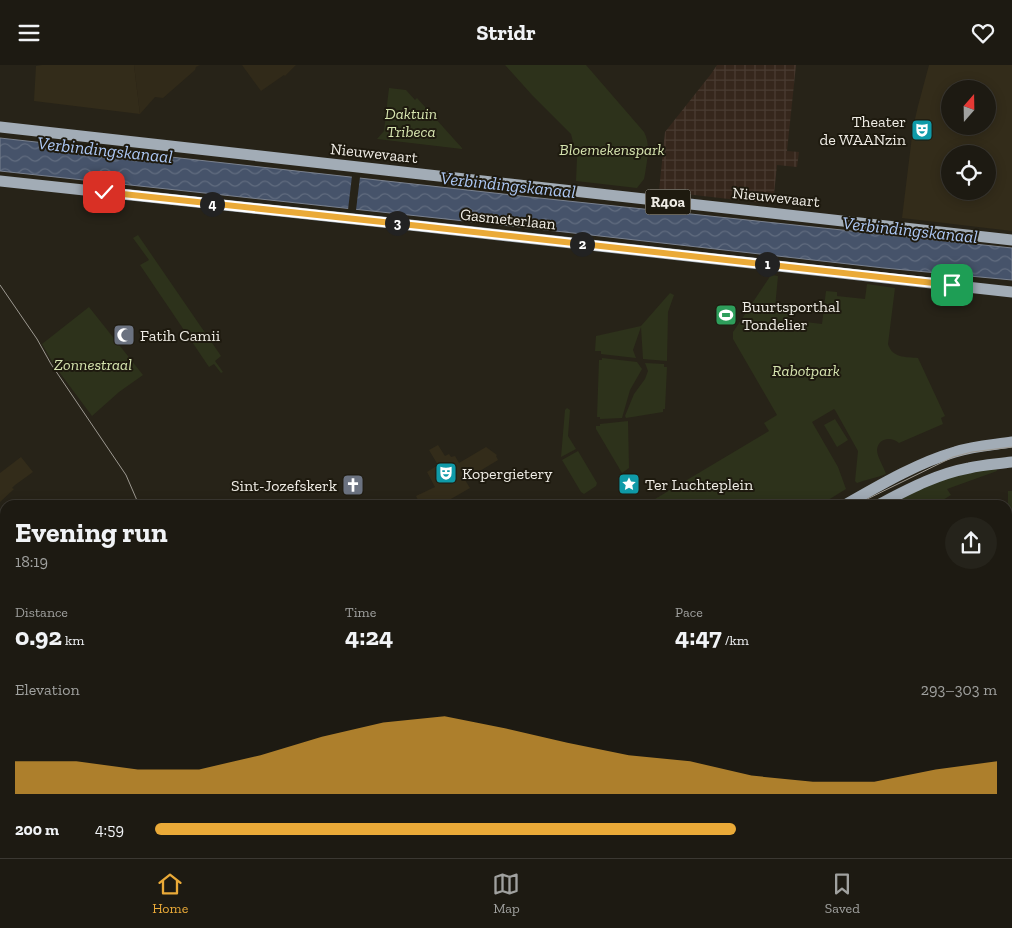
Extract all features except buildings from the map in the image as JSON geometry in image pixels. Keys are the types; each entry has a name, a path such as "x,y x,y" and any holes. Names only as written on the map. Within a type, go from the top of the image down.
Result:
{"main road":[{"name":"Nieuwevaart","path":"0,127 1012,240"},
{"name":"Gasmeterlaan","path":"0,181 1012,291"},
{"path":"854,500 932,460 953,452 1009,443 1010,462 969,468 938,476 887,500"},
{"path":"874,489 878,500"}],"shaded area":[{"path":"134,65 140,114 34,101 36,66"},
{"path":"134,65 200,65 163,98 155,97 140,114"},
{"path":"242,65 296,65 285,76 261,91"},
{"path":"717,65 796,65 787,151 799,152 797,167 777,165 773,204 659,191 665,132"},
{"path":"929,65 1012,65 1012,231 902,218 913,128"},
{"path":"438,445 445,456 449,454 451,457 455,456 459,463 486,447 497,455 498,460 465,480 470,488 449,500 418,500 416,496 435,487 427,472 438,465 429,450"},
{"path":"21,457 33,472 15,485 12,488 14,489 2,500 0,500 0,473"}],"green space":[{"name":"Bloemekenspark","path":"505,65 586,65 644,132 648,153 644,179 637,188 576,181 577,158 571,134"},
{"name":"Daktuin Tribeca","path":"389,88 406,90 415,100 417,98 462,149 377,139 384,131"},
{"path":"138,235 221,356 215,361 223,372 221,373 214,364 209,367 140,265 149,260 133,238"},
{"name":"Rabotpark","path":"771,275 778,276 775,308 778,311 790,312 789,320 822,324 826,291 837,292 837,296 865,299 867,284 895,288 888,344 890,349 896,354 904,357 918,358 945,416 941,418 943,424 899,443 892,439 882,441 878,446 877,453 886,474 857,483 855,481 858,451 835,410 812,422 838,467 846,489 828,500 653,500 769,431 764,423 777,415 733,339 733,332"},
{"path":"670,293 674,295 668,312 667,361 643,359 641,327 633,350 636,358 601,354 601,351 595,351 596,336 641,326"},
{"name":"Zonnestraal","path":"89,307 143,375 119,392 92,416 54,365 42,344"},
{"path":"602,358 637,362 642,369 630,390 622,418 600,419 600,417 597,417 599,360 602,360"},
{"path":"645,363 664,364 664,367 667,367 665,409 663,409 663,412 626,418 625,416 634,394 645,379 648,371"},
{"path":"567,408 570,410 568,436 576,449 561,457 565,410"},
{"path":"835,419 848,440 837,447 824,425"},
{"path":"628,421 629,468 622,473 596,426"},
{"path":"578,451 597,483 596,486 584,494 562,460"},
{"path":"996,467 997,471 947,489 951,495 943,500 895,500 935,481"},
{"path":"1008,491 1012,491 1012,500 1008,500"}],"water":[{"name":"Verbindingskanaal","path":"0,138 1012,248 1012,280 884,268 0,171"}],"pier":[{"path":"352,176 360,177 356,210 354,211 348,210"}],"tram line":[{"path":"0,285 126,475 137,500"},
{"path":"865,500 953,457 972,452 1012,447"}],"place":[{"name":"Theater de WAANzin","path":"922,130"},
{"name":"Buurtsporthal Tondelier","path":"726,315"},
{"name":"Fatih Camii","path":"124,335"},
{"name":"Kopergietery","path":"446,473"},
{"name":"Ter Luchteplein","path":"629,484"},
{"name":"Sint-Jozefskerk","path":"353,485"}],"route":[{"path":"104,192 952,285"}]}
